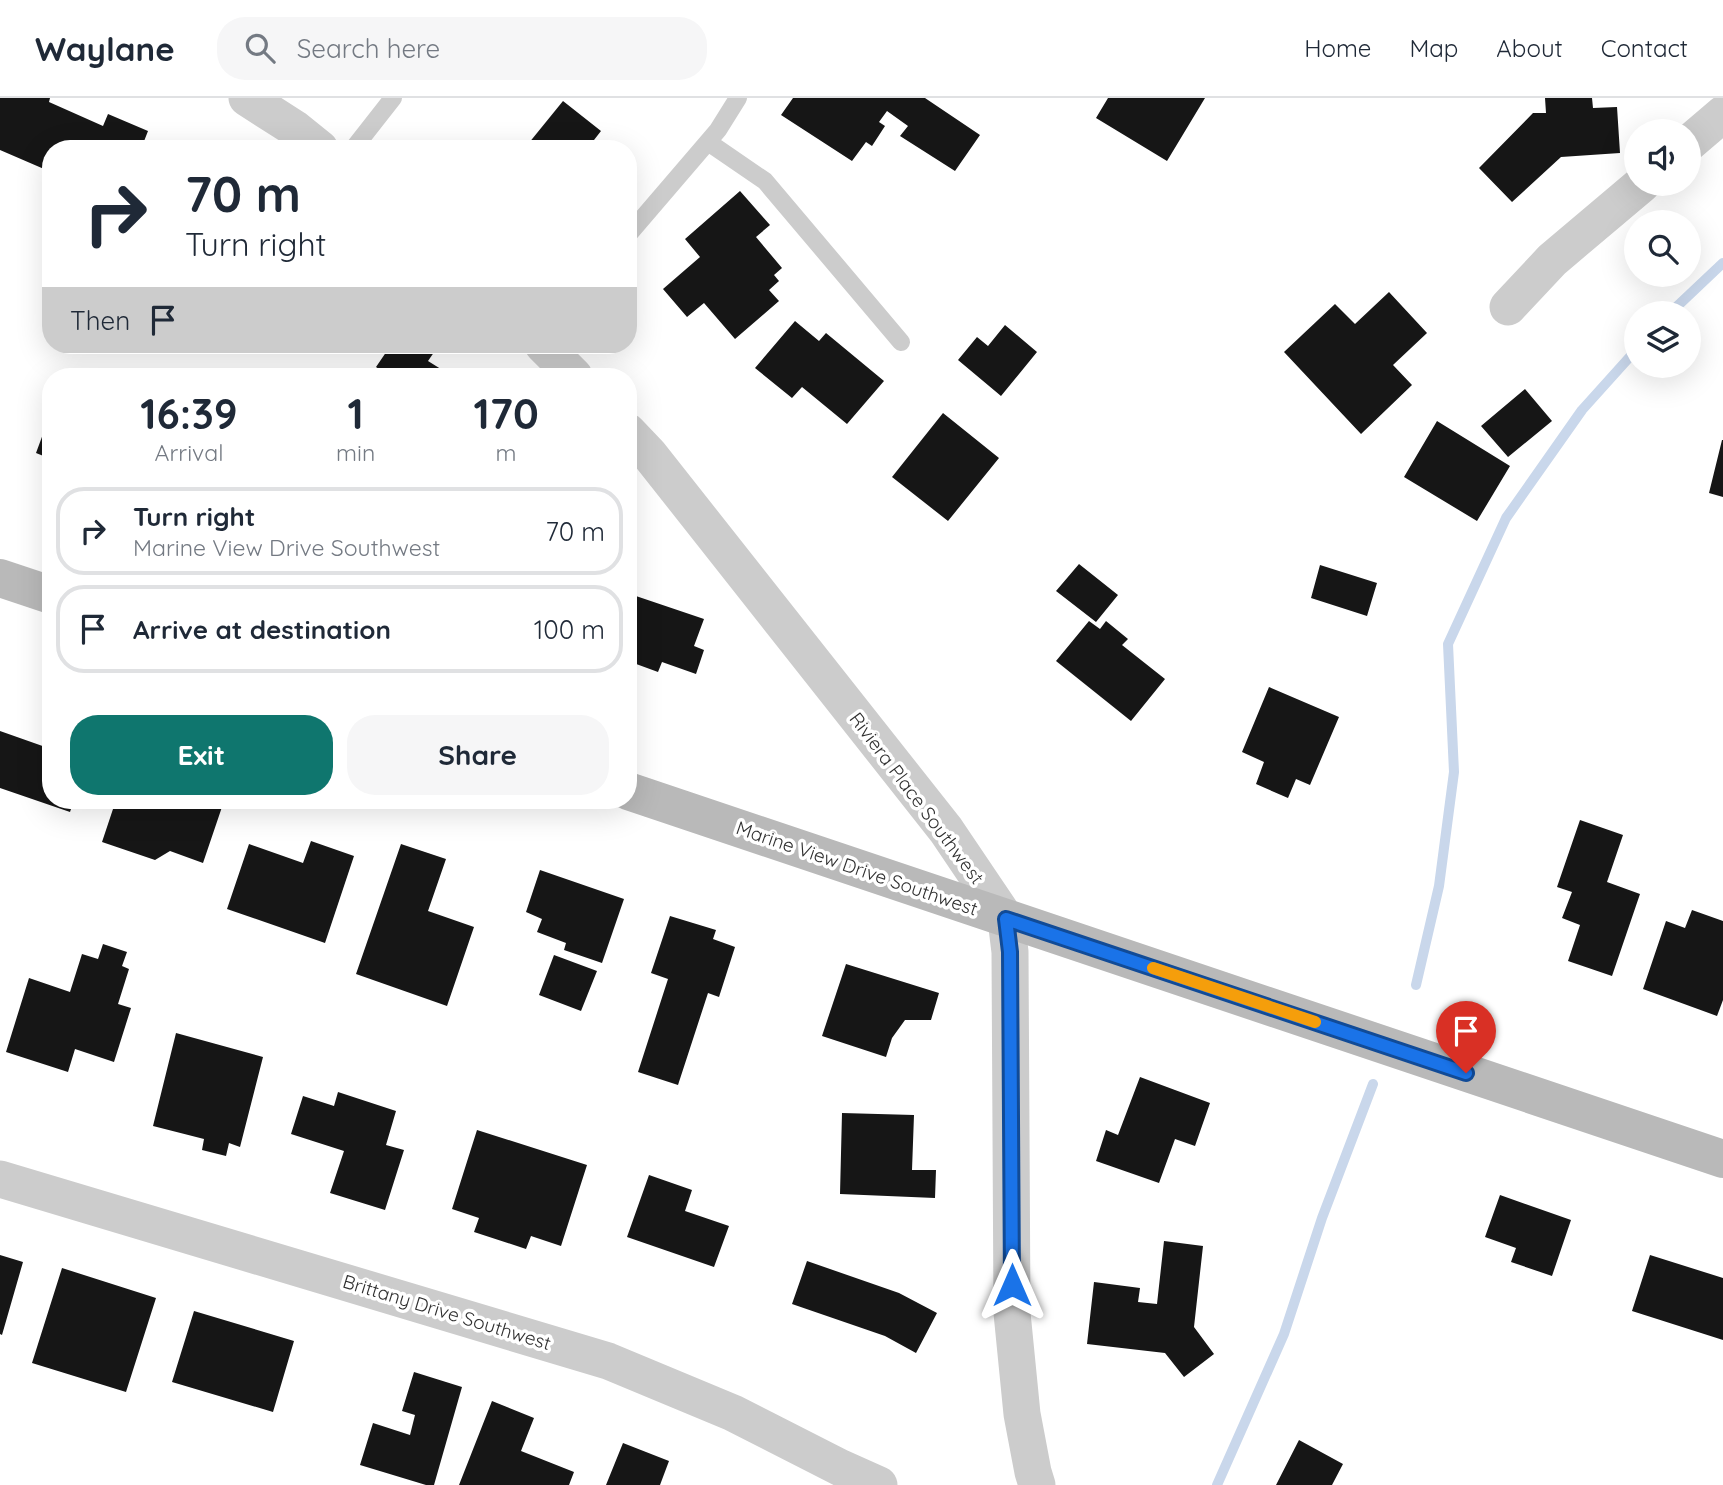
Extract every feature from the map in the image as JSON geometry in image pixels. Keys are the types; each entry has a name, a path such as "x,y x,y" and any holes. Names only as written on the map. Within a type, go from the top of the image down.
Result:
{"street":[{"path":"247,98 309,140"},
{"path":"1701,133 1723,114"},
{"path":"1508,307 1552,260 1628,196"},
{"path":"552,354 566,368"},
{"name":"Riviera Place Southwest","path":"637,441 946,830 1006,919 1010,952 1012,1313 1023,1414 1032,1472 1037,1485"},
{"path":"0,578 42,592"},
{"name":"Marine View Drive Southwest","path":"637,794 1723,1159"},
{"name":"Brittany Drive Southwest","path":"0,1179 608,1361 733,1413 879,1485"}],"lane":[{"path":"360,140 393,98"},
{"path":"637,225 718,130 737,98"},
{"path":"708,142 765,181 901,342"}],"building":[{"path":"0,98 50,98 49,102 103,126 108,114 148,131 144,140 42,140 42,168 0,150"},
{"path":"793,98 925,98 980,135 955,171 900,136 908,126 887,111 879,122 885,126 872,146 866,142 852,161 781,115"},
{"path":"1108,98 1205,98 1167,161 1096,118"},
{"path":"1545,98 1592,98 1593,108 1617,107 1620,153 1561,157 1512,202 1479,168 1533,113 1546,113"},
{"path":"563,101 601,131 594,140 531,140"},
{"path":"740,191 770,225 756,237 782,268 774,275 779,281 769,290 779,301 735,339 704,303 687,317 663,289 700,257 685,239"},
{"path":"1389,292 1427,333 1393,365 1412,385 1361,434 1284,352 1335,304 1355,324"},
{"path":"795,321 819,341 826,333 884,381 847,424 802,387 792,398 755,368"},
{"path":"1005,325 1037,352 1001,396 958,360 977,337 988,346"},
{"path":"385,354 433,354 428,361 439,368 377,368"},
{"path":"1525,389 1552,421 1508,457 1481,426"},
{"path":"943,413 999,458 948,521 892,477"},
{"path":"1437,421 1510,466 1477,521 1404,477"},
{"path":"42,437 42,455 36,453"},
{"path":"1723,440 1723,497 1709,493"},
{"path":"1079,564 1118,595 1096,622 1056,591"},
{"path":"1320,565 1377,583 1367,616 1311,598"},
{"path":"637,596 704,619 694,646 704,650 696,674 662,662 658,672 637,664"},
{"path":"1089,621 1100,629 1106,621 1128,639 1122,645 1165,679 1131,721 1056,661"},
{"path":"1269,687 1339,717 1310,785 1296,779 1288,798 1256,784 1264,762 1242,752"},
{"path":"0,731 42,746 42,802 0,788"},
{"path":"113,809 221,809 203,863 170,851 155,860 102,842"},
{"path":"1580,820 1623,835 1607,882 1640,894 1612,976 1568,961 1580,925 1562,918 1572,892 1557,887"},
{"path":"311,841 354,856 325,943 227,909 249,844 303,863"},
{"path":"401,844 446,859 428,911 474,927 447,1006 356,974"},
{"path":"540,870 624,899 602,963 564,950 566,943 537,932 542,919 526,912"},
{"path":"1692,910 1723,921 1723,1000 1717,1016 1643,989 1666,921 1685,928"},
{"path":"670,916 716,930 713,939 735,947 719,997 708,993 678,1085 638,1072 668,979 651,973"},
{"path":"103,944 127,952 122,966 129,969 118,1004 131,1008 114,1062 75,1049 68,1072 6,1052 29,978 70,992 82,954 98,959"},
{"path":"554,955 597,971 581,1011 539,995"},
{"path":"846,964 939,993 931,1020 905,1020 892,1038 886,1057 822,1036"},
{"path":"176,1033 263,1057 240,1147 229,1143 226,1156 202,1150 204,1139 153,1126"},
{"path":"1140,1077 1210,1103 1195,1146 1175,1139 1159,1183 1096,1161 1106,1130 1118,1135"},
{"path":"338,1092 396,1111 386,1145 404,1150 385,1210 330,1193 344,1151 291,1134 303,1096 334,1106"},
{"path":"842,1113 914,1115 912,1170 936,1170 935,1198 840,1194"},
{"path":"477,1130 587,1165 561,1246 531,1236 526,1249 474,1232 479,1218 452,1209"},
{"path":"649,1175 692,1190 685,1211 729,1226 714,1267 627,1237"},
{"path":"1500,1195 1571,1220 1552,1276 1511,1262 1516,1248 1485,1237"},
{"path":"1164,1241 1203,1246 1194,1327 1214,1354 1184,1377 1165,1353 1087,1344 1094,1282 1140,1288 1138,1302 1157,1304"},
{"path":"0,1255 23,1262 2,1335 0,1334"},
{"path":"1650,1255 1723,1278 1723,1340 1632,1311"},
{"path":"807,1261 899,1293 937,1313 916,1353 885,1336 792,1304"},
{"path":"62,1268 156,1298 126,1392 32,1363"},
{"path":"194,1311 294,1341 273,1412 172,1382"},
{"path":"414,1372 462,1387 434,1485 360,1465 373,1423 410,1435 415,1415 402,1411"},
{"path":"492,1401 534,1418 521,1451 574,1472 569,1485 459,1485"},
{"path":"1299,1440 1343,1464 1332,1485 1276,1485"},
{"path":"623,1443 669,1461 660,1485 606,1485"}],"waterway":[{"path":"1683,301 1723,263"},
{"path":"1416,985 1439,886 1454,772 1448,644 1506,518 1582,410 1624,363"},
{"path":"1217,1485 1284,1334 1322,1218 1373,1084"}],"slow traffic":[{"path":"1153,968 1315,1022"}],"route":[{"path":"1012,1285 1010,952 1006,919 1466,1073"}]}
